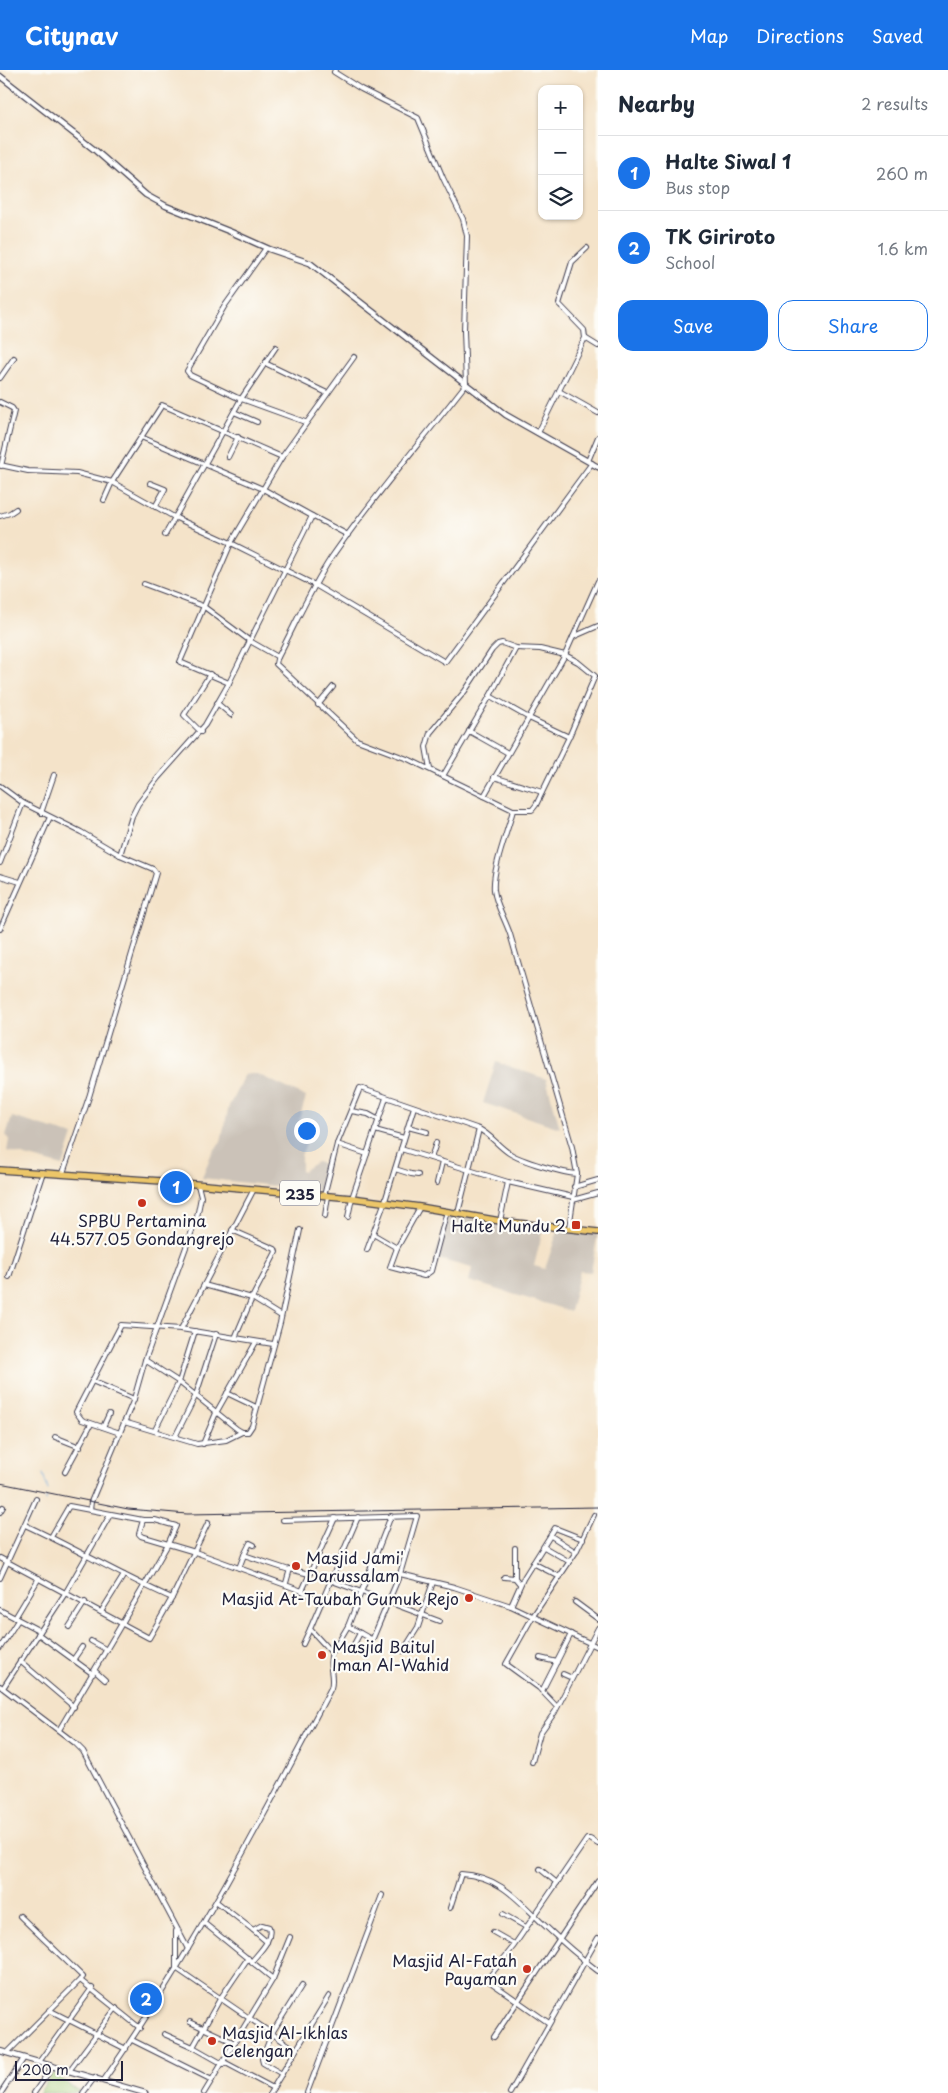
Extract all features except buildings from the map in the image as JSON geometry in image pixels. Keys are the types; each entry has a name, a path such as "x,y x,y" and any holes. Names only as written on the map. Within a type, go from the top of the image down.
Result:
{"main road":[{"name":"235","path":"0,1170 63,1173 352,1198 420,1206 500,1221 598,1232"}],"street":[{"path":"333,71 361,89 418,118 443,178 463,219 468,245 464,332 466,384 348,535 315,585 276,664 357,740 430,769 513,810 532,810 569,737 595,676 565,654 540,649 516,648 502,643 495,646 470,683 430,733 426,748 430,769"},
{"path":"0,76 96,150 146,195 166,206 266,248 302,260 317,268 363,306 382,317 436,362 506,415 598,466"},
{"path":"266,248 224,307 187,368 190,376 241,399 305,422"},
{"path":"538,434 585,338 584,330 558,304 572,262 587,248"},
{"path":"585,338 598,346"},
{"path":"165,535 241,399 276,347"},
{"path":"229,683 180,662 231,543 282,456 354,357"},
{"path":"0,378 14,358"},
{"path":"265,363 327,392"},
{"path":"559,391 598,413"},
{"path":"0,402 13,408 14,411 1,466 28,471 77,473 112,482 174,517 315,585 445,662 590,462 598,437"},
{"path":"104,500 112,482 162,405 282,456"},
{"path":"234,412 258,422"},
{"path":"141,437 263,489 348,535"},
{"path":"228,457 238,437"},
{"path":"150,483 164,489 155,507"},
{"path":"0,516 16,509"},
{"path":"120,855 132,816 142,798 176,757 201,732 229,683 312,516"},
{"path":"484,796 565,654 598,581"},
{"path":"144,584 203,606 250,641 278,657"},
{"path":"573,637 598,626"},
{"path":"443,776 516,648"},
{"path":"201,732 184,714 210,674"},
{"path":"318,705 333,687"},
{"path":"490,696 529,718 569,737"},
{"path":"217,704 231,714"},
{"path":"469,731 508,753"},
{"path":"41,813 54,775"},
{"path":"494,777 542,792"},
{"path":"0,786 23,803 81,832 120,855 154,869 156,873 89,1096 63,1173"},
{"path":"1,860 23,803"},
{"path":"513,810 496,873 494,889 498,906 510,934 572,1147 577,1174 569,1228"},
{"path":"0,929 50,817"},
{"path":"0,876 20,882"},
{"path":"325,1216 326,1196 338,1144 360,1088 479,1129 492,1137 510,1154 547,1168 577,1174"},
{"path":"348,1217 352,1198 386,1098"},
{"path":"367,1250 414,1107"},
{"path":"351,1111 368,1114 379,1120"},
{"path":"408,1127 427,1132"},
{"path":"458,1213 479,1129"},
{"path":"375,1130 404,1138"},
{"path":"431,1158 436,1143"},
{"path":"338,1144 367,1154"},
{"path":"401,1149 469,1171 573,1199 598,1193"},
{"path":"438,1183 442,1162"},
{"path":"395,1169 418,1175"},
{"path":"9,1277 43,1172"},
{"path":"574,1188 598,1180"},
{"path":"500,1221 508,1182"},
{"path":"90,1510 91,1502 134,1399 145,1360 199,1210 201,1197 198,1185"},
{"path":"181,1329 255,1189"},
{"path":"420,1206 397,1248 390,1263 391,1268 424,1276 429,1274 446,1211"},
{"path":"232,1230 276,1251 252,1298 235,1338"},
{"path":"124,1422 192,1443 203,1444 232,1438 242,1432 251,1430 281,1316 300,1230"},
{"path":"373,1234 397,1248"},
{"path":"204,1285 252,1298 281,1316"},
{"path":"120,1433 80,1419 76,1412 121,1325 181,1329 273,1344"},
{"path":"154,1430 179,1382 195,1331"},
{"path":"175,1437 196,1395 216,1334"},
{"path":"203,1444 216,1413 256,1342"},
{"path":"145,1360 179,1382 242,1432"},
{"path":"92,1381 134,1399"},
{"path":"227,1393 256,1407"},
{"path":"103,1427 109,1414"},
{"path":"65,1472 91,1424"},
{"path":"55,1437 80,1447"},
{"path":"0,1578 36,1499"},
{"path":"51,1537 69,1506 175,1525 168,1544 59,1730"},
{"path":"0,1512 3,1507"},
{"path":"0,1695 20,1661 66,1592 110,1514"},
{"path":"557,1707 542,1690 506,1664 533,1616 576,1552 594,1515"},
{"path":"104,2080 140,2028 217,1902 331,1688 333,1680 330,1662 332,1653 349,1623 391,1516"},
{"path":"283,1520 417,1516 418,1518 400,1574 372,1639 360,1633 349,1623"},
{"path":"302,1590 334,1518"},
{"path":"303,1644 358,1518"},
{"path":"143,1520 139,1535 286,1583 322,1602"},
{"path":"0,1558 85,1602 122,1624 150,1637 172,1598 208,1523"},
{"path":"25,1526 51,1537 144,1586 172,1598"},
{"path":"511,1606 520,1584 556,1528 583,1539"},
{"path":"551,1536 576,1552"},
{"path":"239,1568 250,1543 254,1545"},
{"path":"544,1547 570,1562"},
{"path":"515,1548 515,1578 520,1584"},
{"path":"244,1555 289,1570 309,1574"},
{"path":"533,1563 560,1577"},
{"path":"286,1583 289,1570"},
{"path":"400,1574 511,1606 598,1647"},
{"path":"101,1612 124,1575"},
{"path":"504,1577 515,1578"},
{"path":"0,1648 39,1578"},
{"path":"332,1581 361,1594 439,1621"},
{"path":"403,1651 423,1616 432,1582"},
{"path":"69,1627 85,1602"},
{"path":"575,1602 598,1619"},
{"path":"0,1610 39,1633 73,1660 105,1680"},
{"path":"532,1762 540,1733 557,1707 598,1628"},
{"path":"310,1629 332,1653"},
{"path":"351,1650 360,1633"},
{"path":"542,1690 571,1634"},
{"path":"91,1641 107,1650"},
{"path":"354,1645 365,1651"},
{"path":"73,1660 82,1647"},
{"path":"540,1658 557,1662"},
{"path":"20,1661 74,1707"},
{"path":"563,1674 572,1678"},
{"path":"3,1688 75,1743 87,1757 188,1949"},
{"path":"549,2023 488,1979 587,1839 590,1838 598,1844"},
{"path":"540,1868 557,1882"},
{"path":"450,1908 461,1874 498,1884 516,1896 584,1961 598,1971"},
{"path":"494,2037 598,1881"},
{"path":"307,2093 382,1895"},
{"path":"217,1902 267,1942"},
{"path":"503,1914 526,1927"},
{"path":"8,2052 82,1977 20,1916"},
{"path":"204,1923 273,1979"},
{"path":"193,2047 220,1999 250,1960 267,1942 270,1932 267,1926 261,1925 253,1930"},
{"path":"176,1929 176,1968"},
{"path":"493,1932 514,1944"},
{"path":"204,2093 224,2063 273,1979 290,1937"},
{"path":"510,2093 598,1938"},
{"path":"176,1968 296,2050"},
{"path":"80,1980 140,2028"},
{"path":"282,2074 262,2061 272,2033 302,1985"},
{"path":"39,2062 92,1988"},
{"path":"270,2093 329,1996"},
{"path":"69,2070 116,2008"},
{"path":"49,2010 126,2049"},
{"path":"190,2022 235,2043"},
{"path":"164,2034 273,2088"},
{"path":"132,2040 212,2080"},
{"path":"0,2051 95,2077 142,2093"},
{"path":"1,2093 2,2086 24,2058"},
{"path":"34,2093 53,2066"},
{"path":"92,2093 85,2091 95,2077"}],"shaded area":[{"path":"496,1062 546,1079 560,1128 483,1103"},
{"path":"245,1074 257,1074 306,1097 299,1120 314,1124 301,1156 301,1172 317,1162 328,1166 321,1191 202,1178 211,1155 221,1141 229,1106"},
{"path":"12,1117 73,1135 63,1166 7,1151 9,1140 6,1135"},
{"path":"450,1212 543,1229 534,1266 545,1269 559,1227 598,1232 591,1272 580,1271 570,1311 469,1281 472,1268 434,1258"}],"green space":[{"path":"53,2073 79,2092 39,2093"}],"waterway":[{"path":"43,1474 48,1490"}],"railway":[{"path":"0,1483 128,1509 187,1514 598,1507"}],"place":[{"name":"Halte Siwal 1","path":"176,1187"},
{"name":"SPBU Pertamina 44.577.05 Gondangrejo","path":"142,1203"},
{"name":"Halte Mundu 2","path":"576,1225"},
{"name":"Masjid Jami' Darussalam","path":"296,1566"},
{"name":"Masjid At-Taubah Gumuk Rejo","path":"469,1598"},
{"name":"Masjid Baitul Iman Al-Wahid","path":"322,1655"},
{"name":"Masjid Al-Fatah Payaman","path":"527,1969"},
{"name":"TK Giriroto","path":"146,1999"},
{"name":"Masjid Al-Ikhlas Celengan","path":"212,2041"}]}
